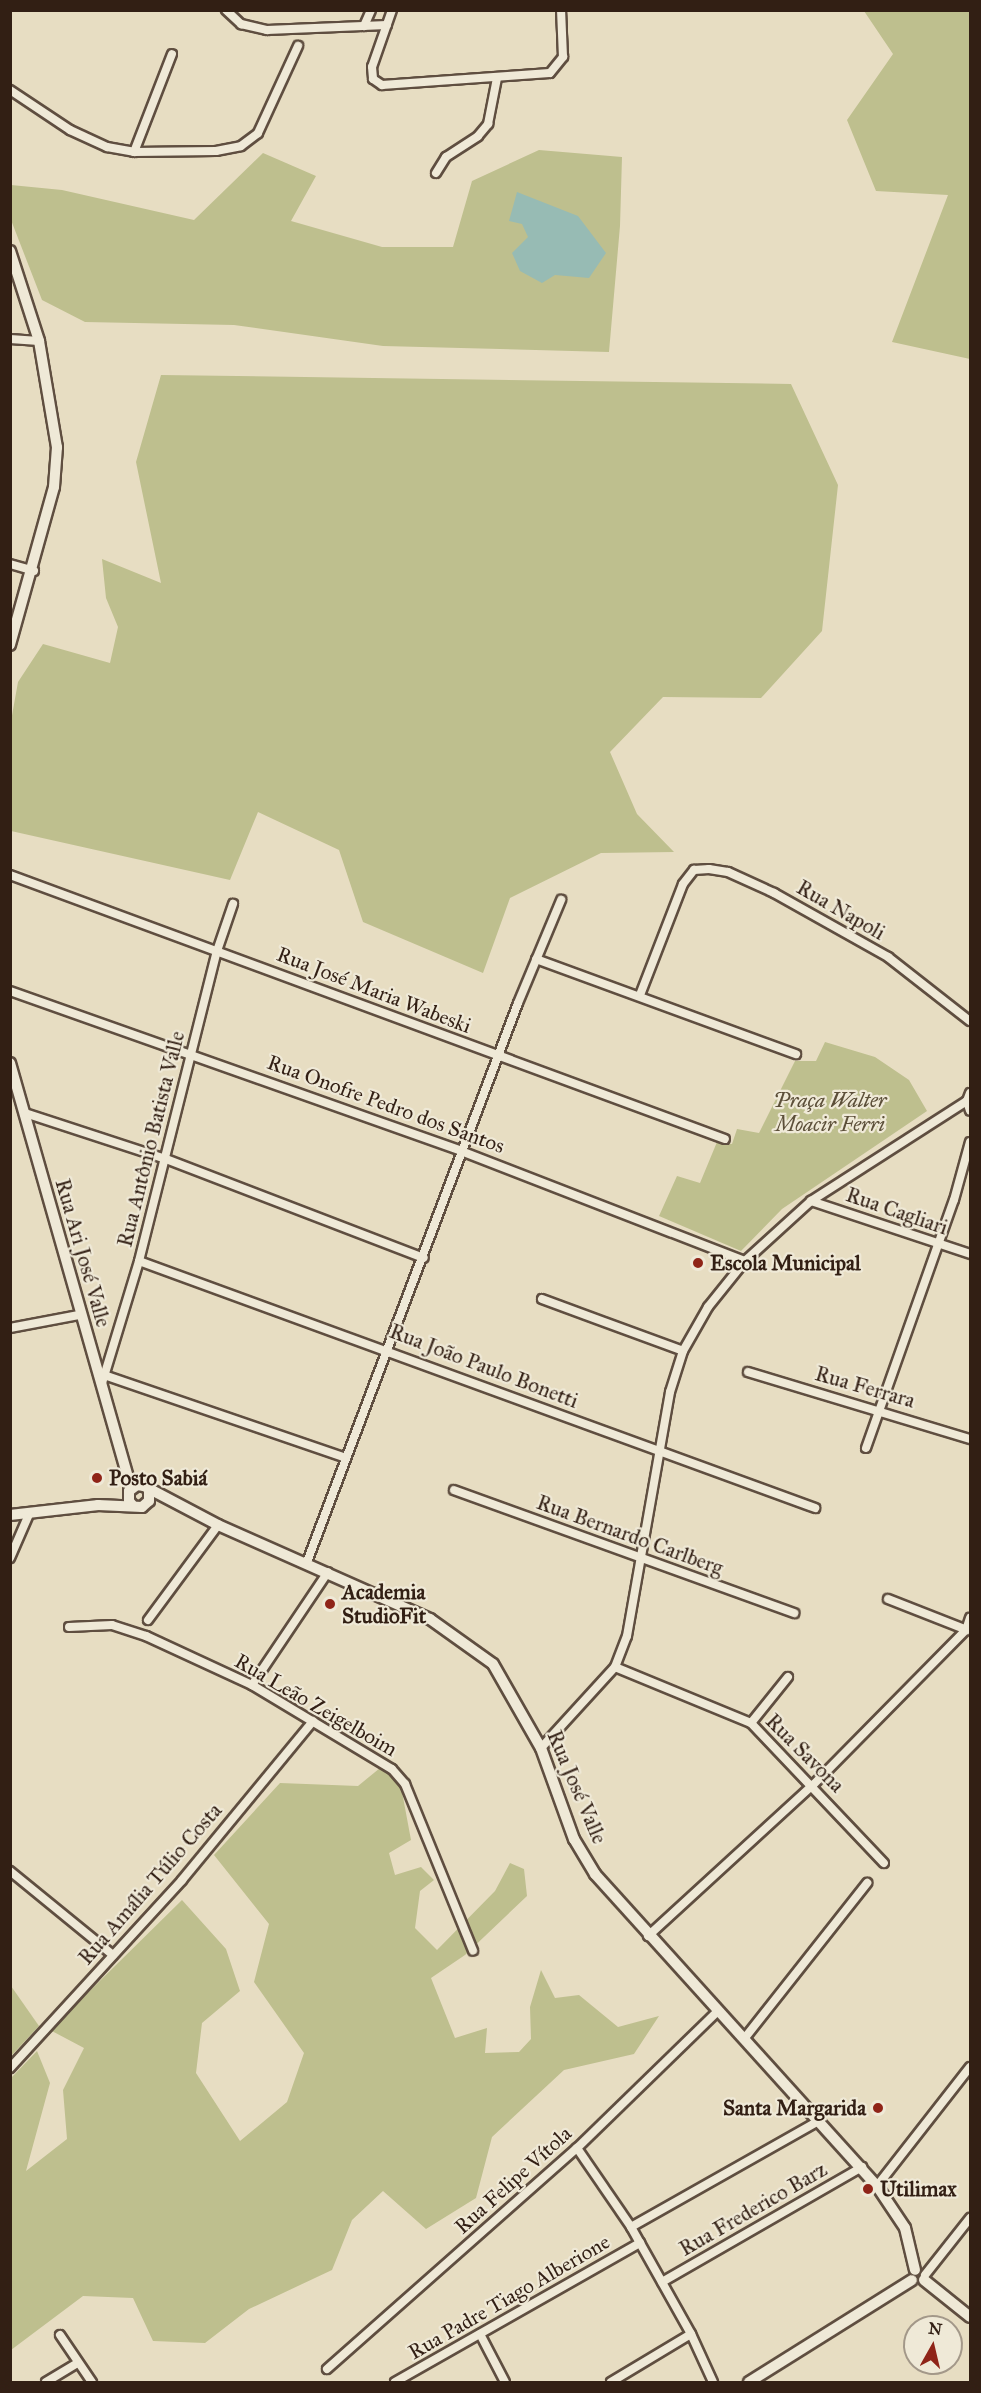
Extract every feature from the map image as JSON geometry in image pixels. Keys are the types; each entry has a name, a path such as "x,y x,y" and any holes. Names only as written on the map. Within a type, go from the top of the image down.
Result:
{"street":[{"path":"226,10 241,24 267,30 387,25"},
{"path":"364,26 371,10"},
{"path":"392,10 372,68 373,79 382,85 550,73 559,66 564,57 561,10"},
{"path":"10,90 70,130 107,147 134,152 216,151 241,146 258,133 298,46"},
{"path":"134,152 172,54"},
{"path":"436,173 446,157 478,136 488,124 497,78"},
{"path":"10,251 39,341 57,447 54,487 34,571 14,623 10,645"},
{"path":"10,339 39,341"},
{"path":"10,564 34,571"},
{"name":"Rua Napoli","path":"640,995 683,884 694,870 709,869 728,872 774,893 888,957 970,1021"},
{"name":"Rua José Maria Wabeski","path":"10,875 725,1139"},
{"path":"307,1562 424,1258 461,1151 561,900"},
{"name":"Rua Antônio Batista Valle","path":"103,1379 139,1261 217,951 233,904"},
{"path":"536,959 640,995 796,1054"},
{"name":"Rua Onofre Pedro dos Santos","path":"10,991 192,1052 461,1151 744,1261"},
{"name":"Rua Ari José Valle","path":"10,1063 79,1315 103,1379 123,1452 138,1495"},
{"path":"541,1748 615,1667 634,1608 657,1450 683,1351 708,1307 744,1261 811,1201 969,1097 970,1112"},
{"path":"25,1113 166,1159 424,1258"},
{"path":"866,1449 970,1142"},
{"name":"Rua Cagliari","path":"811,1201 970,1254"},
{"name":"Rua João Paulo Bonetti","path":"139,1261 388,1348 815,1508"},
{"path":"542,1299 683,1351"},
{"path":"10,1328 79,1315"},
{"name":"Rua Ferrara","path":"748,1372 879,1408 970,1439"},
{"path":"103,1379 346,1458"},
{"name":"Rua Bernardo Carlberg","path":"454,1490 794,1614"},
{"name":"Rua José Valle","path":"10,1515 98,1505 138,1495 184,1508 430,1619 493,1664 512,1691 541,1748 574,1839 595,1874 648,1936 820,2120 878,2186 905,2228 919,2276"},
{"path":"10,1558 30,1512"},
{"path":"148,1620 218,1525"},
{"path":"252,1685 328,1572"},
{"path":"888,1599 968,1631"},
{"path":"648,1936 813,1785 968,1631 970,1618"},
{"name":"Rua Leão Zeigelboim","path":"69,1627 128,1628 252,1685 392,1769 405,1784 473,1950"},
{"name":"Rua Savona","path":"615,1667 751,1723 813,1785 884,1863"},
{"path":"751,1723 788,1677"},
{"name":"Rua Amália Túlio Costa","path":"10,2068 182,1880 313,1721"},
{"path":"10,1871 113,1955"},
{"path":"744,2038 867,1883"},
{"name":"Rua Felipe Vítola","path":"327,2369 577,2148 718,2011"},
{"path":"878,2186 970,2067"},
{"path":"631,2227 820,2120"},
{"path":"577,2148 631,2227 691,2334 713,2382"},
{"name":"Rua Frederico Barz","path":"662,2282 862,2167"},
{"path":"749,2382 919,2276 970,2218"},
{"name":"Rua Padre Tiago Alberione","path":"395,2382 640,2243"},
{"path":"919,2276 970,2317"},
{"path":"60,2334 92,2382"},
{"path":"480,2334 505,2382"},
{"path":"611,2382 691,2334"},
{"path":"46,2382 78,2363"}],"green space":[{"path":"864,11 970,11 970,359 892,342 948,195 876,191 847,120 893,54"},
{"path":"539,150 622,157 620,226 609,352 383,346 234,325 85,322 42,300 11,220 11,185 62,190 194,220 263,153 316,176 291,221 382,247 453,247 472,181"},
{"path":"161,375 791,384 838,485 822,631 761,698 663,697 610,752 637,814 674,852 601,853 510,898 483,973 363,922 339,850 258,812 230,880 11,831 11,721 18,682 43,644 110,663 118,627 106,598 102,559 161,583 136,462"},
{"name":"Praça Walter Moacir Ferri","path":"825,1042 875,1057 909,1080 927,1111 782,1209 741,1251 659,1216 677,1176 700,1183 717,1142 732,1144 737,1129 759,1133 795,1061 816,1061"},
{"path":"380,1768 400,1781 411,1840 389,1853 395,1875 421,1867 434,1880 420,1891 415,1928 437,1950 495,1891 510,1863 524,1869 527,1896 465,1955 431,1978 455,2038 487,2028 485,2053 519,2052 531,2039 530,2007 541,1970 555,1998 579,1995 618,2027 659,2016 634,2054 564,2070 492,2137 476,2198 426,2229 383,2191 352,2220 332,2270 249,2309 205,2343 153,2341 133,2298 83,2296 11,2350 11,2078 37,2051 50,2083 26,2171 67,2139 63,2090 84,2048 50,2030 182,1900 226,1949 240,1991 202,2023 196,2073 240,2141 287,2102 304,2053 254,1982 269,1924 214,1855 280,1783 358,1786"},
{"path":"11,1986 39,2026 10,2056"}],"water":[{"path":"517,192 578,216 606,253 589,278 555,275 542,283 520,271 512,253 528,237 522,224 509,221"}],"place":[{"name":"Escola Municipal","path":"698,1263"},
{"name":"Posto Sabiá","path":"97,1478"},
{"name":"Academia StudioFit","path":"330,1604"},
{"name":"Santa Margarida","path":"878,2108"},
{"name":"Utilimax","path":"868,2189"}]}
